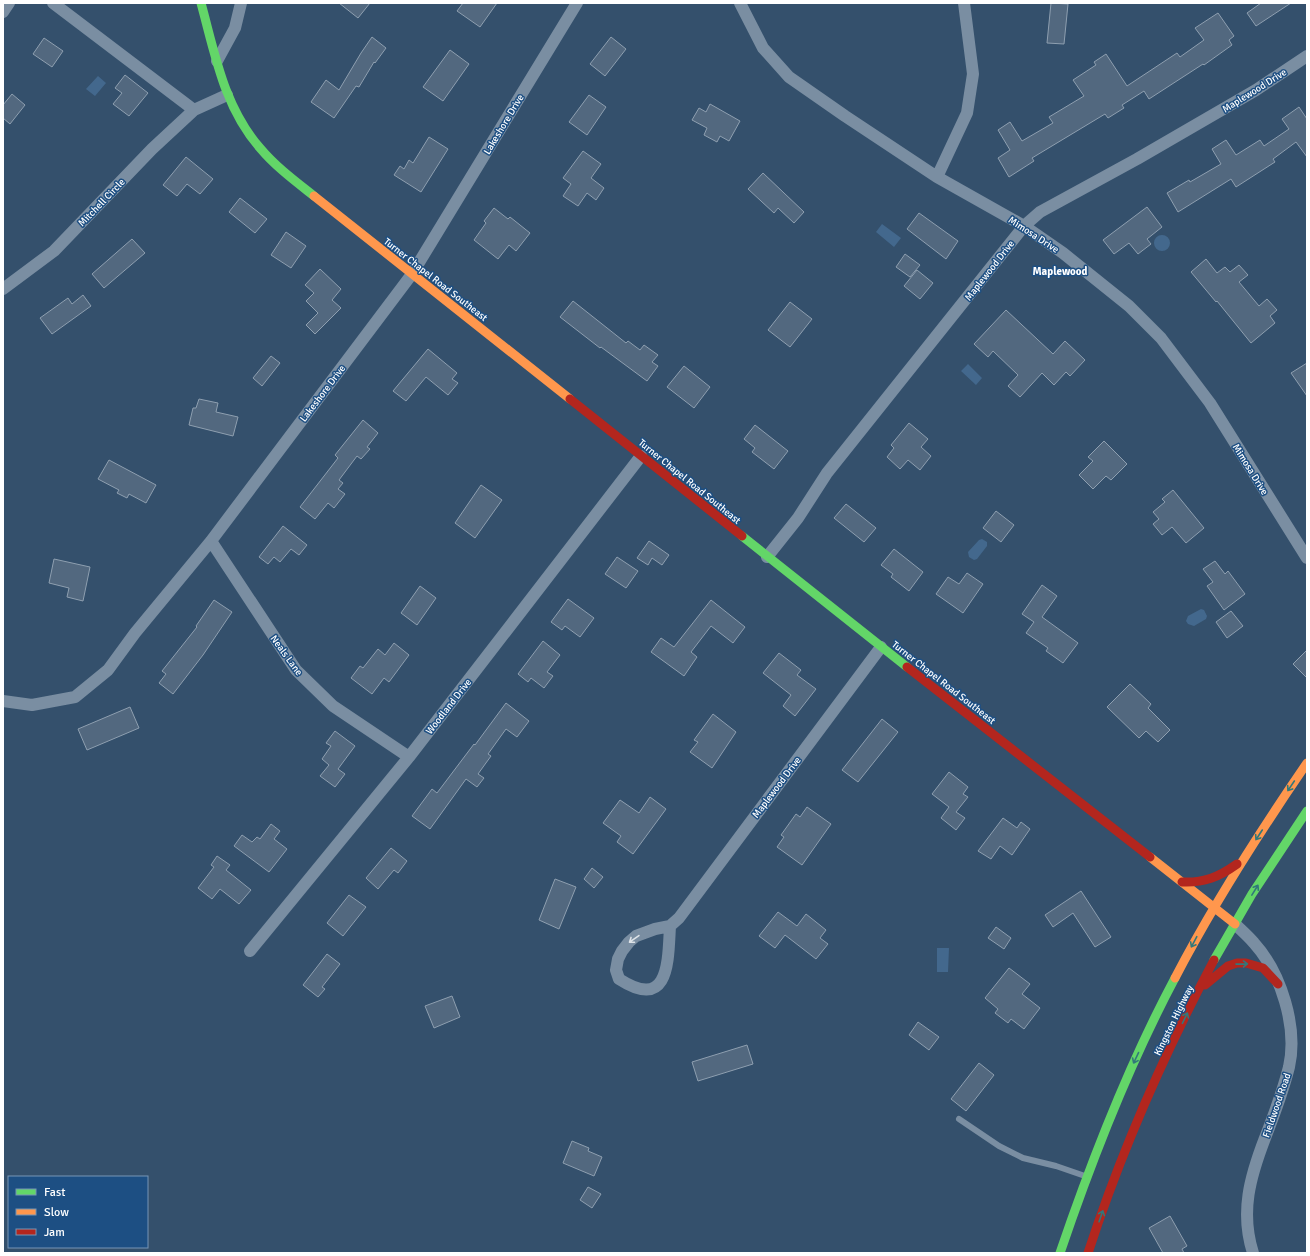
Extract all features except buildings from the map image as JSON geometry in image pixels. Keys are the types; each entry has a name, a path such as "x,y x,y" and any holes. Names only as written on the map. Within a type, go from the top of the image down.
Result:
{"street":[{"path":"3,12 9,3"},
{"path":"53,3 194,110"},
{"name":"Turner Chapel Road Southeast","path":"201,3 216,62 227,95 243,127 266,156 283,172 767,557 1235,924"},
{"path":"216,62 235,28 241,3"},
{"name":"Lakeshore Drive","path":"3,702 32,705 75,697 108,670 135,633 211,541 412,274 577,3"},
{"name":"Mimosa Drive","path":"740,3 763,48 789,77 844,116 937,177 1024,226 1063,253 1116,295 1162,338 1210,403 1307,558"},
{"path":"937,177 967,113 973,74 964,3"},
{"name":"Maplewood Drive","path":"767,557 798,518 832,467 1024,226 1040,212 1256,90 1307,56"},
{"name":"Mitchell Circle","path":"3,289 54,251 152,149 194,110 227,95"},
{"name":"Woodland Drive","path":"250,951 409,756 641,456"},
{"name":"Neals Lane","path":"211,541 296,670 333,706 409,756"},
{"name":"Maplewood Drive","path":"670,926 684,911 881,647"},
{"path":"1182,882 1197,883 1209,880 1227,872 1242,860 1307,763"},
{"name":"Kingston Highway","path":"1088,1253 1131,1135 1198,991 1253,893 1307,811"},
{"name":"Kingston Highway","path":"1060,1253 1113,1108 1142,1044 1213,908 1242,860"},
{"name":"Fieldwood Road","path":"1235,924 1255,943 1268,962 1287,1006 1291,1028 1289,1066 1282,1091 1256,1159 1250,1182 1247,1206 1247,1226 1253,1253"},
{"path":"670,926 669,959 666,974 659,985 651,989 641,989 630,986 619,979 616,970 618,959 629,942 636,936 655,929 670,926"},
{"path":"1198,991 1228,966 1237,963 1246,963 1263,968 1278,984"}],"lane":[{"path":"959,1119 999,1146 1023,1158 1056,1166 1087,1177"}],"water":[{"path":"98,76 106,83 95,96 86,89"},
{"path":"882,224 901,238 894,247 876,232"},
{"path":"1159,235 1165,235 1170,240 1168,249 1165,251 1159,251 1154,246 1154,240"},
{"path":"968,364 982,378 976,385 961,371"},
{"path":"982,539 987,542 987,546 977,559 974,560 969,557 968,552 979,540"},
{"path":"1201,609 1204,610 1207,616 1206,619 1194,626 1188,624 1186,621 1188,616"},
{"path":"937,948 949,948 948,972 937,972"}],"traffic: fast":[{"path":"201,3 222,79 229,98 238,115 248,132 266,155 286,174 314,196"},
{"path":"742,536 907,667"},
{"path":"1214,960 1252,894 1307,811"},
{"path":"1060,1253 1098,1148 1126,1079 1175,978"}],"traffic: slow":[{"path":"314,196 570,399"},
{"path":"1175,978 1205,923 1238,869 1307,763"},
{"path":"1150,857 1235,924"}],"traffic: jam":[{"path":"570,399 742,536"},
{"path":"907,667 1150,857"},
{"path":"1182,882 1211,878 1237,864"},
{"path":"1088,1253 1129,1141 1161,1067 1214,960"},
{"path":"1205,985 1228,966 1237,963 1246,963 1263,968 1278,984"}],"district":[{"name":"Maplewood","path":"1060,271"}]}
